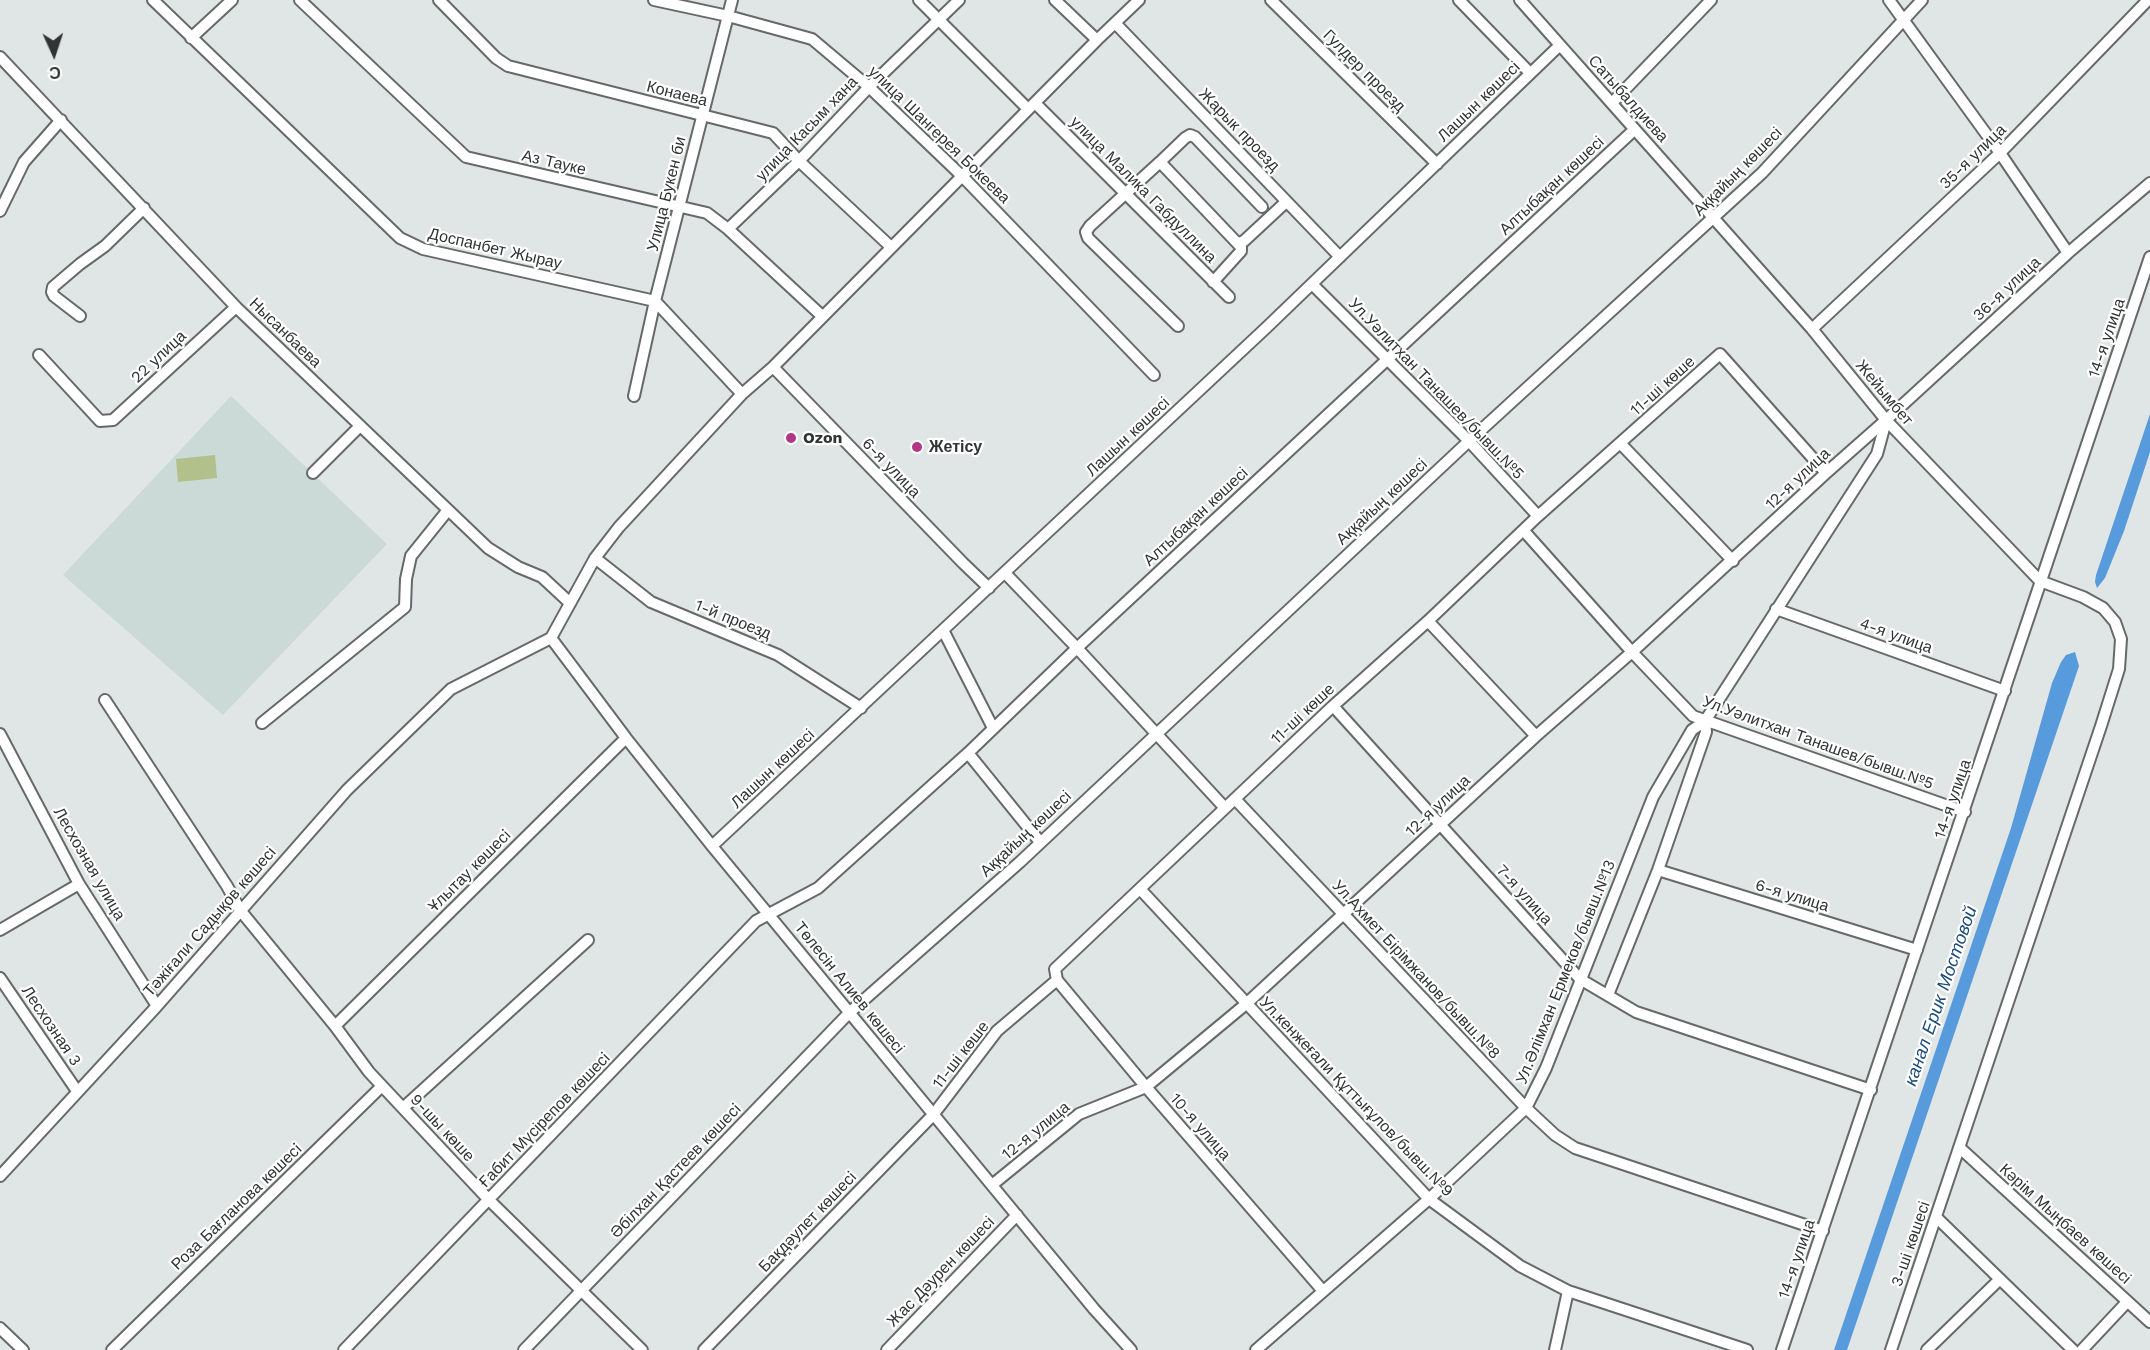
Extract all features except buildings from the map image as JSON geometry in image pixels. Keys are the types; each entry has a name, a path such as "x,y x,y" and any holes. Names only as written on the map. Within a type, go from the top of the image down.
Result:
{"street":[{"name":"Доспанбет Жырау","path":"153,0 400,238 423,249 655,301"},
{"path":"191,38 232,0"},
{"name":"Аз Тауке","path":"300,0 466,157 707,213 822,316"},
{"name":"Конаева","path":"440,0 496,58 508,66 773,133 799,161 891,247"},
{"name":"улица Шангерея Бокеева","path":"654,0 807,36 869,87 963,177 1154,375"},
{"name":"Улица Букен би","path":"634,396 655,301 732,0"},
{"name":"улица Малика Габдуллина","path":"919,0 1126,193 1229,297"},
{"name":"улица Касым хана","path":"728,230 958,0"},
{"path":"1055,0 1097,40"},
{"path":"551,638 595,558 619,527 742,394 773,367 1139,0"},
{"name":"Гулдер проезд","path":"1271,0 1437,164"},
{"path":"1459,0 1530,73"},
{"name":"Сатыбалдиева","path":"1520,0 1714,218"},
{"path":"1612,103 1711,0"},
{"path":"1889,0 2000,153 2068,253"},
{"name":"Аққайың көшесі","path":"849,1013 1020,862 1469,441 1762,173 1922,0"},
{"name":"35-я улица","path":"1812,329 2000,153 2148,0"},
{"name":"Жарык проезд","path":"1116,24 1340,257"},
{"name":"Лашын көшесі","path":"712,846 1312,284 1560,45"},
{"name":"Нысанбаева","path":"0,57 236,307 360,426 488,548 518,567 542,577 570,603"},
{"path":"0,211 24,162 61,120"},
{"name":"Алтыбақан көшесі","path":"770,915 819,888 968,753 1077,648 1634,130"},
{"path":"1178,326 1088,238 1086,232 1090,226 1190,135 1195,137 1262,207"},
{"path":"1160,162 1239,243 1241,251 1213,282"},
{"name":"36-я улица","path":"1886,420 2068,253 2150,183"},
{"path":"1239,243 1286,202"},
{"path":"80,316 54,296 53,287 105,246 144,208"},
{"name":"Жейымбет","path":"1714,218 1812,329 1886,420 2040,581"},
{"name":"14-я улица","path":"1782,1350 2150,257"},
{"name":"Ул.Уәлитхан Танашев/бывш.№5","path":"1312,284 1469,441 1538,516"},
{"path":"655,301 742,394"},
{"name":"22 улица","path":"39,355 100,422 113,420 236,307"},
{"name":"11-ші көше","path":"933,1115 997,1031 1057,980 1055,969 1538,516 1720,354 1826,473"},
{"name":"6-я улица","path":"773,367 989,588"},
{"name":"12-я улица","path":"992,1185 1079,1114 1146,1087 1246,1004 1536,735 1632,652 1886,420"},
{"name":"Ул.Әлімхан Ермеков/бывш.№13","path":"1261,1349 1323,1291 1429,1199 1526,1108 1546,1068 1653,797 1692,730 1705,721 1877,454 1886,420"},
{"path":"313,473 360,426"},
{"path":"1621,444 1733,561"},
{"path":"262,723 405,608 406,579 411,556 448,510"},
{"name":"Ул.Уәлитхан Танашев/бывш.№5","path":"1524,531 1632,652 1693,716 1965,812"},
{"name":"1-й проезд","path":"595,558 651,602 778,655 861,708"},
{"path":"1005,573 1225,808"},
{"name":"3-ші көшесі","path":"1890,1350 1960,1148 2119,669 2121,639 2115,622 2103,608 2083,597 2040,581"},
{"name":"4-я улица","path":"1776,609 2005,691"},
{"path":"1428,621 1536,735"},
{"path":"943,630 993,728"},
{"name":"Тәжіғали Садықов көшесі","path":"0,1176 157,1006 347,790 446,693 551,638"},
{"name":"Төлесін Алиев көшесі","path":"551,638 626,738 712,846 933,1115 1131,1350"},
{"name":"9-шы көше","path":"105,700 240,910 335,1026 369,1072 489,1200 642,1350"},
{"name":"7-я улица","path":"1333,706 1580,979 1636,1012 1871,1089"},
{"name":"Ул.Әлімхан Ермеков/бывш.№13","path":"1608,995 1658,870 1706,732 1705,721"},
{"name":"Лесхозная улица","path":"0,734 79,884 157,1006"},
{"name":"Ұлытау көшесi","path":"335,1026 626,738"},
{"path":"968,753 1040,842"},
{"name":"Ул.Ахмет Бірімжанов/бывш.№8","path":"1235,799 1526,1108 1555,1135 1575,1148 1823,1232"},
{"name":"6-я улица","path":"1658,870 1917,950"},
{"path":"0,930 79,884"},
{"name":"Ул.кенжеғали Құттығұлов/бывш.№9","path":"1140,889 1429,1199 1520,1266 1568,1290 1747,1350"},
{"name":"Ғабит Мүсірепов көшесi","path":"344,1350 756,921 770,915"},
{"path":"403,1108 588,940"},
{"name":"Лесхозная 3","path":"0,978 77,1091"},
{"name":"10-я улица","path":"1057,980 1146,1087 1323,1291"},
{"name":"Әбілхан Қастеев көшесi","path":"524,1350 849,1013"},
{"name":"Роза Бағланова көшесi","path":"112,1350 382,1086"},
{"name":"Бақдәулет көшесi","path":"704,1350 933,1115"},
{"name":"Кәрім Мыңбаев көшесі","path":"1960,1148 2150,1322"},
{"name":"Жас Дәурен көшесі","path":"887,1350 1017,1215"},
{"path":"1936,1217 2073,1350"},
{"path":"1927,1350 2000,1279"},
{"path":"1555,1350 1568,1290"},
{"path":"2082,1350 2127,1302"},
{"path":"0,1328 23,1350"}],"shaded area":[{"path":"231,396 387,544 223,715 63,575"}],"green space":[{"path":"215,455 217,478 178,482 176,459"}],"water":[{"path":"2150,414 2150,452 2124,531 2105,578 2097,588 2096,575"},
{"name":"канал Ерик Мостовой","path":"2075,652 2079,666 1847,1350 1834,1350 2011,828 2052,683 2066,655"}],"place":[{"name":"Ozon","path":"791,438"},
{"name":"Жетісу","path":"917,447"}]}
